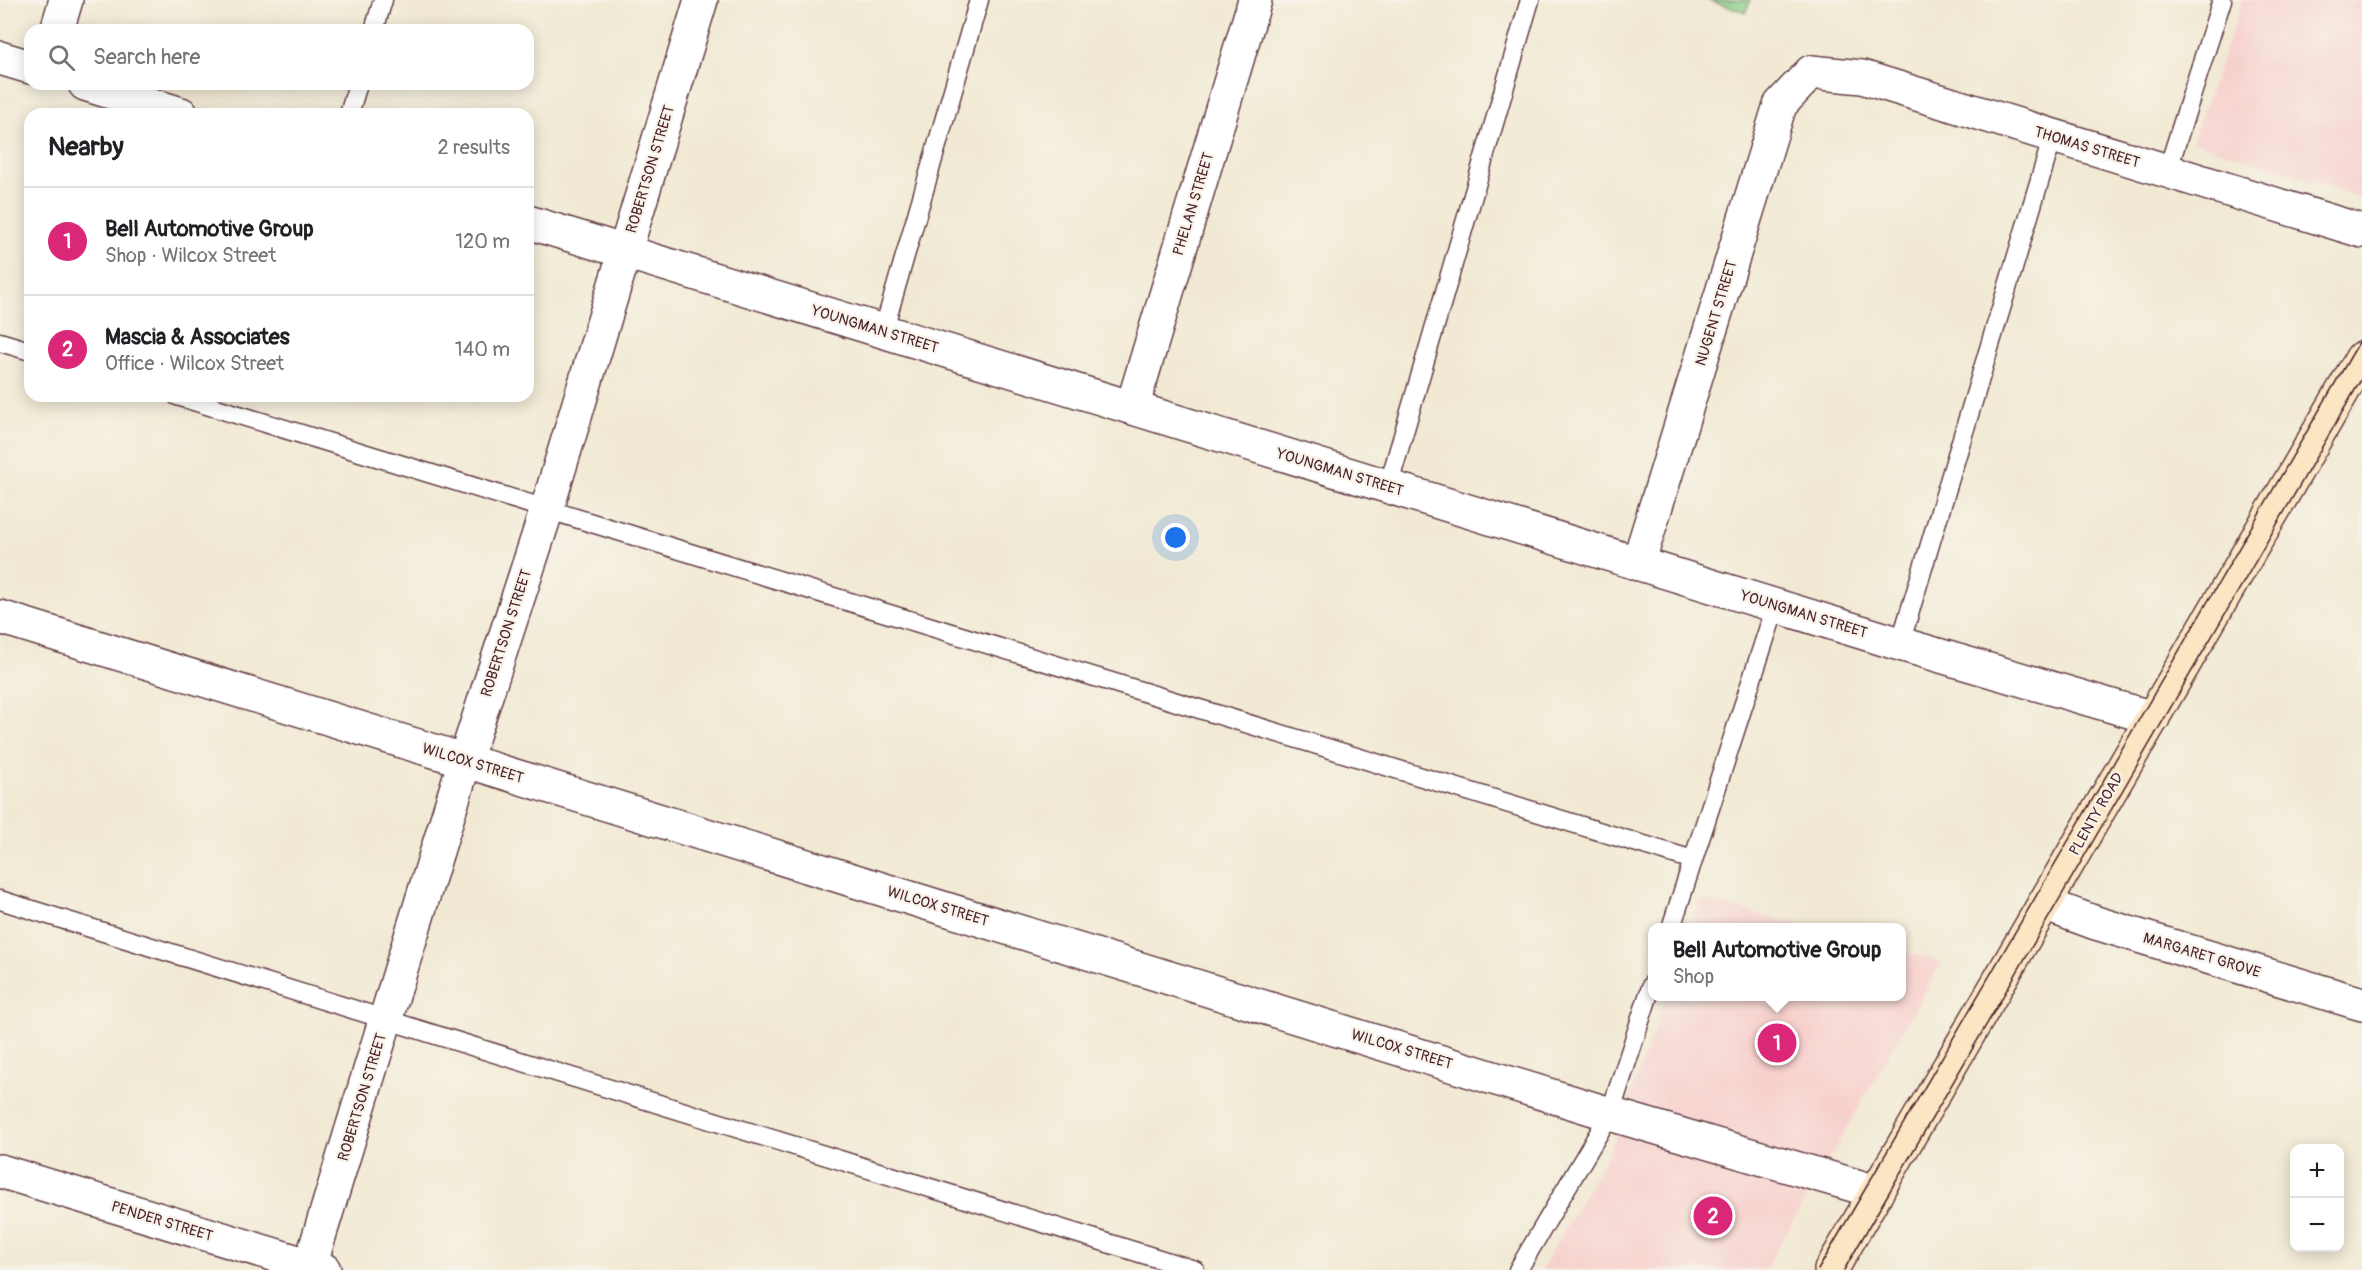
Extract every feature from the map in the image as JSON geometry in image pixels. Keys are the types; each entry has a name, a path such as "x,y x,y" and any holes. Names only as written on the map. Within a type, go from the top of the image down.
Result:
{"main road":[{"name":"PLENTY ROAD","path":"1831,1270 2362,358"}],"street":[{"path":"59,24 66,0"},
{"name":"ROBERTSON STREET","path":"317,1268 386,1019 465,760 547,509 700,0"},
{"name":"PHELAN STREET","path":"1132,408 1255,0"},
{"path":"0,58 24,65"},
{"name":"THOMAS STREET","path":"1810,72 1862,78 2362,231"},
{"name":"NUGENT STREET","path":"1638,564 1780,105 1810,72"},
{"path":"104,90 162,108"},
{"name":"YOUNGMAN STREET","path":"534,224 1899,644 2153,717"},
{"name":"WILCOX STREET","path":"0,617 1610,1114 1876,1192"},
{"name":"MARGARET GROVE","path":"2044,904 2096,923 2362,1004"},
{"name":"PENDER STREET","path":"0,1171 317,1268"}],"lane":[{"path":"376,24 383,0"},
{"path":"883,332 979,0"},
{"path":"1388,487 1530,0"},
{"path":"2167,172 2222,0"},
{"path":"352,108 356,90"},
{"path":"1899,644 2053,136"},
{"path":"0,342 24,349"},
{"path":"197,402 1693,860"},
{"path":"1672,923 1776,605"},
{"path":"0,900 1195,1270"},
{"path":"1518,1270 1610,1114 1648,999"}],"shaded area":[{"path":"2243,0 2362,0 2362,198 2192,141"},
{"path":"1701,900 1791,923 1692,923"},
{"path":"1906,953 1942,962 1765,1270 1541,1270 1610,1150 1665,1001 1906,1001"}],"green space":[{"path":"1707,0 1750,0 1746,12"}],"tram line":[{"path":"1818,1270 2362,337"},
{"path":"1844,1270 2362,378"}],"place":[{"name":"Bell Automotive Group","path":"1777,1043"},
{"name":"Mascia & Associates","path":"1713,1216"}]}
